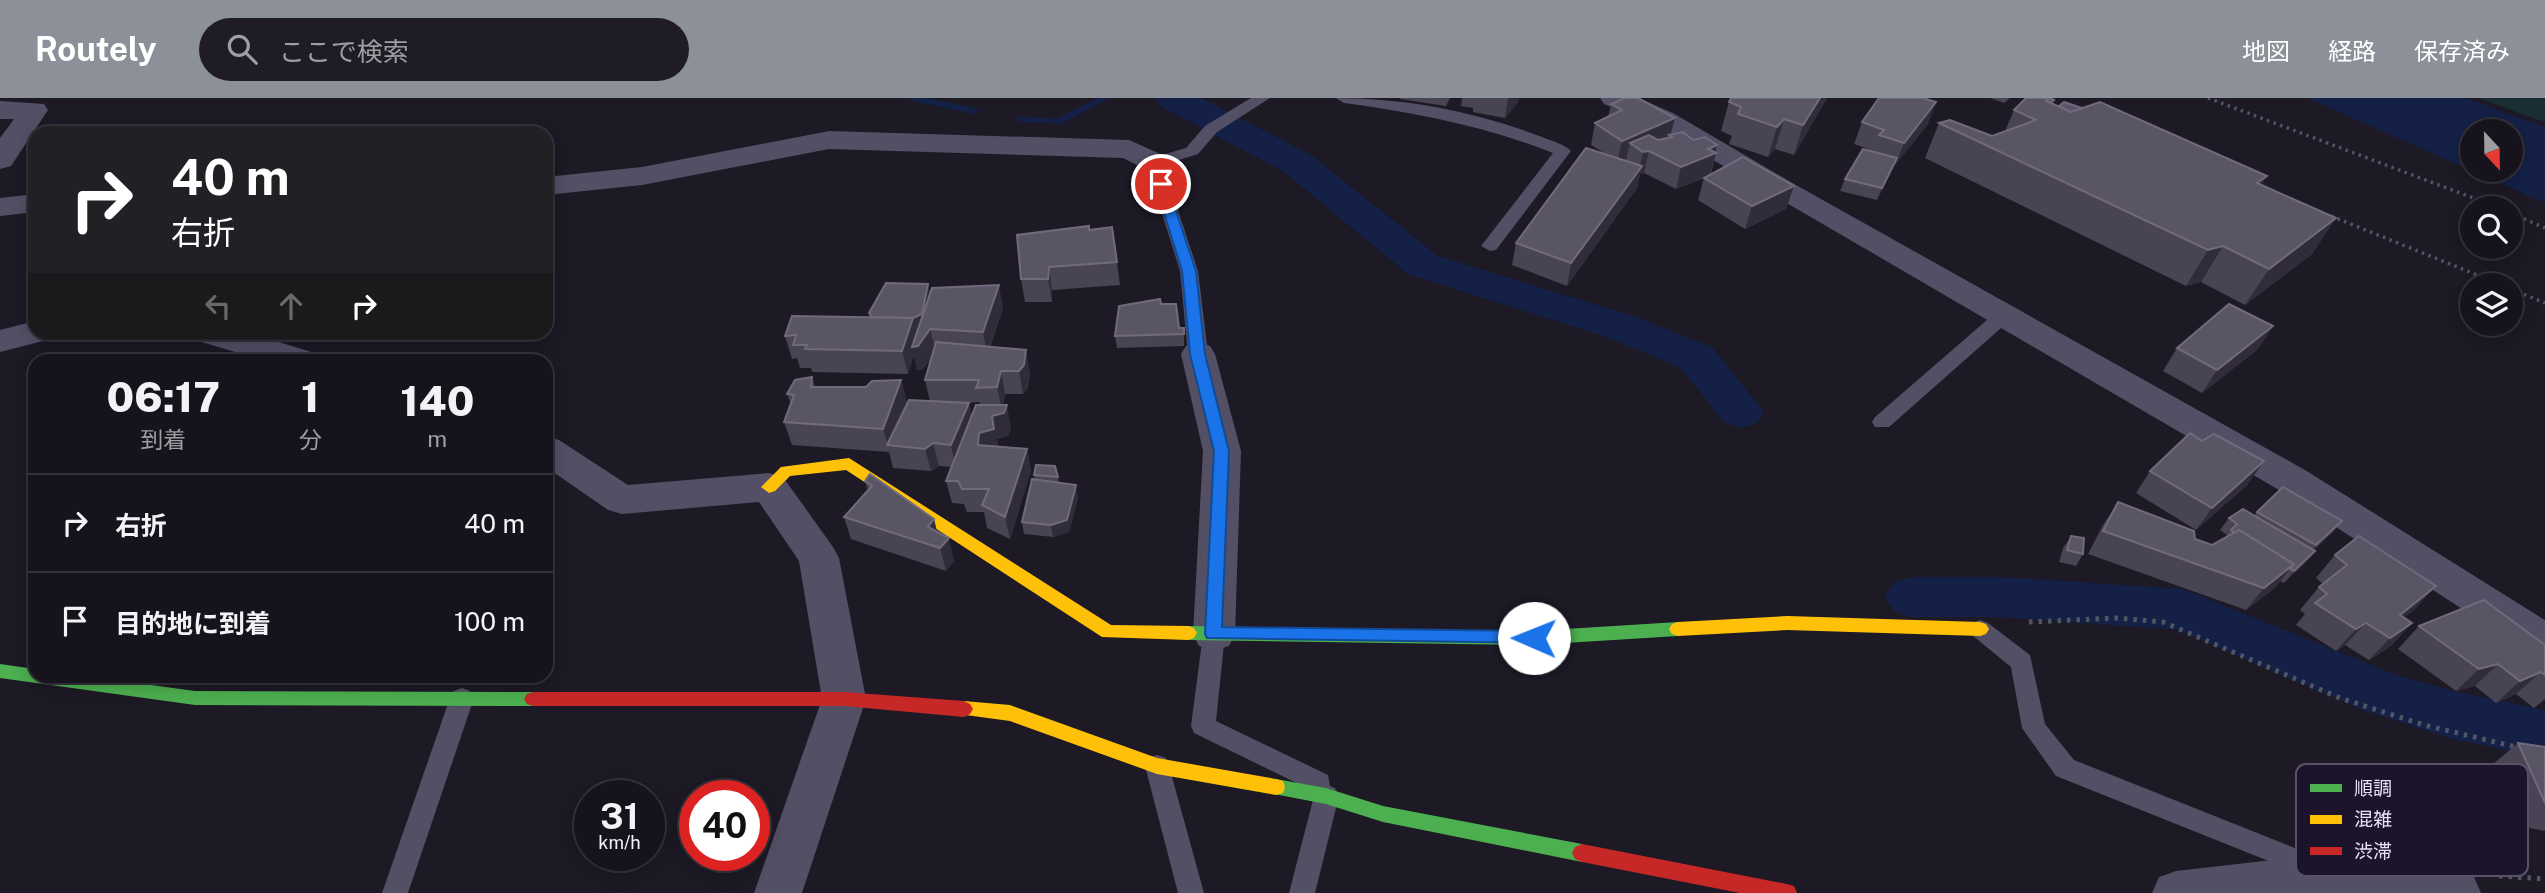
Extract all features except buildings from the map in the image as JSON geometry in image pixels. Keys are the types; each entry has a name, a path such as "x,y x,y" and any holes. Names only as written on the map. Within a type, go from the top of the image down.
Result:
{"street":[{"path":"1614,98 1663,119 2002,317 2292,480 2545,641"},
{"path":"0,110 36,104"},
{"path":"0,160 36,104"},
{"path":"553,185 642,176 828,140 1129,149 1154,162"},
{"path":"0,207 28,204"},
{"path":"0,341 28,334"},
{"path":"233,340 279,354"},
{"path":"1198,354 1222,451 1213,634"},
{"path":"553,454 622,500 769,487 786,471 849,464 1108,632 1534,638 1787,623 1980,629"},
{"path":"769,487 819,558 844,699 778,893"},
{"path":"0,671 28,675"},
{"path":"87,683 195,698 844,699 1010,713 1157,766 1326,796 1383,814 1787,893"},
{"path":"2176,893 2325,876"},
{"path":"2341,876 2457,893"}],"lane":[{"path":"1198,354 1189,271 1154,162 1192,151 1211,129 1262,98"},
{"path":"1344,98 1438,112 1517,133 1563,150 1490,246"},
{"path":"1882,422 2002,317"},
{"path":"1980,629 2022,662 2034,728 2065,768 2296,860"},
{"path":"1213,634 1203,726 1383,814"},
{"path":"395,893 462,698"},
{"path":"1157,766 1191,893"},
{"path":"1302,893 1326,796"}],"path":[{"path":"2208,98 2471,196"},
{"path":"2325,214 2472,273"},
{"path":"2523,218 2545,228"},
{"path":"2523,294 2545,303"},
{"path":"1980,629 2034,621 2117,618 2163,622 2340,698 2424,725 2520,748"}],"green space":[{"path":"2478,98 2545,98 2545,122"}],"water":[{"path":"2307,98 2466,98 2523,119 2460,119 2460,166"},
{"path":"2524,119 2545,127 2545,203 2497,182 2524,182"}],"waterway":[{"path":"913,98 974,111"},
{"path":"1020,119 1058,122 1105,98"},
{"path":"1173,98 1297,163 1423,265 1621,327 1696,357 1741,412"},
{"path":"1911,597 2002,597 2183,610 2385,695 2453,715 2545,734"}],"traffic: fast":[{"path":"1188,633 1533,638 1678,629"},
{"path":"0,671 28,675"},
{"path":"87,683 195,698 533,699"},
{"path":"1276,787 1326,796 1383,814 1582,853"}],"traffic: slow":[{"path":"769,487 786,471 849,464 1108,632 1188,633"},
{"path":"1678,629 1787,623 1980,629"},
{"path":"964,709 1010,713 1157,766 1276,787"}],"traffic: jam":[{"path":"533,699 844,699 964,709"},
{"path":"1582,853 1787,893"}],"route":[{"path":"1161,184 1189,271 1198,354 1222,451 1213,634 1534,638"}]}
